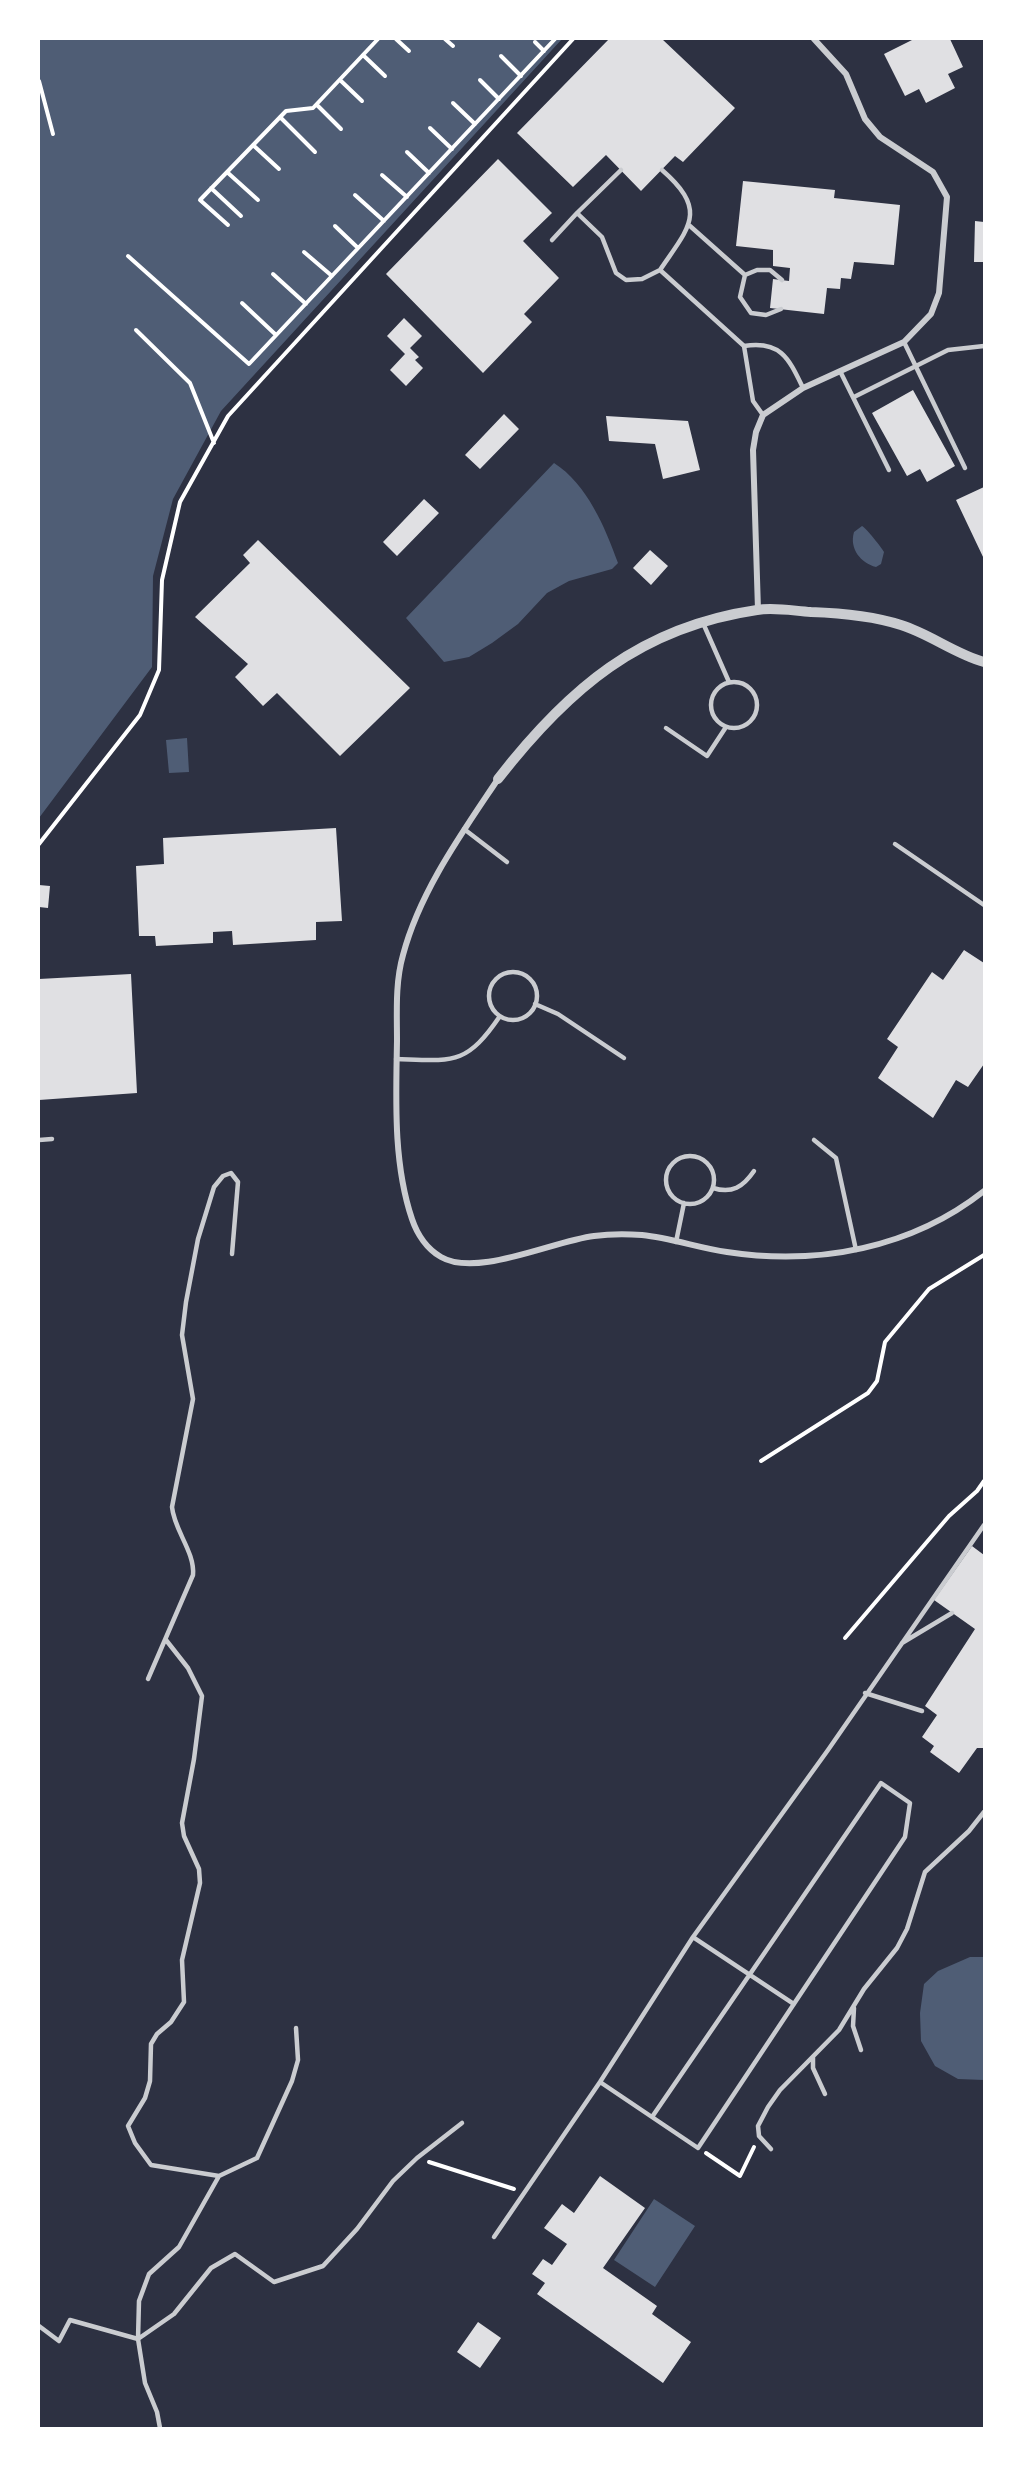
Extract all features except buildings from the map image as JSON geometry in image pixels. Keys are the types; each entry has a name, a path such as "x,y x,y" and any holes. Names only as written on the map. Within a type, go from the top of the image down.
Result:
{"street":[{"path":"758,609 753,450 756,432 763,415 803,388 904,342 931,314 939,294 946,196 933,172 880,137 865,119 846,74 814,39"},
{"path":"984,662 901,625 839,613 758,609 703,623 637,648 595,675 554,712 498,779 464,830 434,882 402,955 397,994 396,1059 396,1109 401,1165 412,1219 422,1240 440,1257 461,1264 489,1261 595,1235 642,1235 729,1253 796,1256 856,1251 898,1239 936,1222 984,1191"}],"lane":[{"path":"552,240 621,170"},
{"path":"577,213 602,237 616,273 626,280 642,279 660,270 690,225 691,208 678,184 662,170"},
{"path":"690,225 745,275"},
{"path":"660,270 744,346 753,401 763,415"},
{"path":"745,275 758,270 770,270 782,280"},
{"path":"745,275 740,297 751,313 766,315 781,309"},
{"path":"904,342 965,468"},
{"path":"744,346 761,343 777,349 789,360 803,388"},
{"path":"854,397 948,350 984,346"},
{"path":"840,371 890,470"},
{"path":"703,623 729,682"},
{"path":"729,682 737,682 751,688 758,703 757,711 748,724 741,728 726,727 715,718 710,704 716,690 729,682"},
{"path":"666,728 707,756 726,727"},
{"path":"464,830 507,862"},
{"path":"895,844 984,905"},
{"path":"509,972 525,975 535,988 535,1004 532,1010 520,1019 506,1019 500,1016 490,1003 489,995 495,980 509,972"},
{"path":"535,1004 558,1014 624,1058"},
{"path":"396,1059 442,1060 467,1054 485,1038 500,1016"},
{"path":"39,1140 52,1138"},
{"path":"814,1140 836,1158 856,1251"},
{"path":"682,1157 697,1157 710,1166 714,1180 713,1188 698,1203 684,1203 672,1195 666,1181 670,1167 682,1157"},
{"path":"713,1188 731,1191 740,1187 754,1171"},
{"path":"148,1679 193,1575 194,1565 173,1519 172,1507 193,1399 182,1335 198,1239 214,1187 223,1176 231,1173 238,1182 232,1254"},
{"path":"676,1242 684,1203"},
{"path":"494,2237 600,2082 693,1937 984,1525"},
{"path":"900,1644 952,1613"},
{"path":"166,1640 188,1668 201,1696 194,1759 182,1823 184,1836 199,1869 200,1883 182,1960 184,2002 171,2022 157,2034 151,2044 150,2081 145,2098 129,2126 135,2143 151,2164 219,2176"},
{"path":"866,1693 922,1711"},
{"path":"600,2082 698,2148 905,1837 910,1803 880,1783 652,2117"},
{"path":"771,2149 759,2136 758,2126 768,2107 780,2090 839,2030 864,1989 897,1948 907,1929 925,1872 969,1832 984,1812"},
{"path":"693,1937 794,2004"},
{"path":"854,2008 853,2026 861,2050"},
{"path":"160,2428 157,2412 145,2383 138,2340 138,2301 149,2274 179,2247 219,2176 257,2158 263,2148 298,2060 296,2028"},
{"path":"813,2057 813,2068 825,2094"},
{"path":"138,2340 174,2314 211,2268 236,2254 274,2282 323,2266 357,2229 393,2181 417,2158 462,2123"},
{"path":"39,2325 59,2341 70,2320 138,2340"}],"path":[{"path":"228,225 200,200 286,111 313,108 317,105 378,39"},
{"path":"396,39 409,51"},
{"path":"445,39 453,46"},
{"path":"128,256 249,364 555,39"},
{"path":"39,844 140,715 152,692 159,670 162,580 180,502 228,416 573,39"},
{"path":"535,42 544,51"},
{"path":"363,55 386,76"},
{"path":"501,56 521,76"},
{"path":"340,80 362,101"},
{"path":"480,80 499,99"},
{"path":"39,81 53,134"},
{"path":"453,103 475,124"},
{"path":"317,105 341,129"},
{"path":"280,117 315,152"},
{"path":"430,128 452,149"},
{"path":"253,145 279,169"},
{"path":"407,152 429,173"},
{"path":"226,172 258,200"},
{"path":"382,175 407,197"},
{"path":"211,188 241,216"},
{"path":"355,195 384,221"},
{"path":"335,226 358,248"},
{"path":"304,252 332,276"},
{"path":"273,274 306,304"},
{"path":"242,303 276,335"},
{"path":"136,330 190,383 214,444"},
{"path":"761,1461 868,1393 877,1380 885,1342 928,1289 984,1255"},
{"path":"845,1638 949,1516 984,1481"},
{"path":"698,2148 740,2176 759,2136"},
{"path":"417,2158 526,2193"}],"water":[{"path":"39,39 562,39 221,411 173,499 153,576 152,667 39,818"},
{"path":"554,463 576,482 594,507 618,563 612,569 569,581 547,593 518,624 492,643 469,657 444,662 406,618"},
{"path":"862,526 884,552 881,564 876,567 861,559 853,544 854,532"},
{"path":"187,738 189,772 169,773 166,740"},
{"path":"970,1957 984,1957 984,2080 958,2079 935,2066 921,2041 920,2013 924,1984 938,1971"},
{"path":"654,2199 695,2226 655,2287 614,2260"}]}
